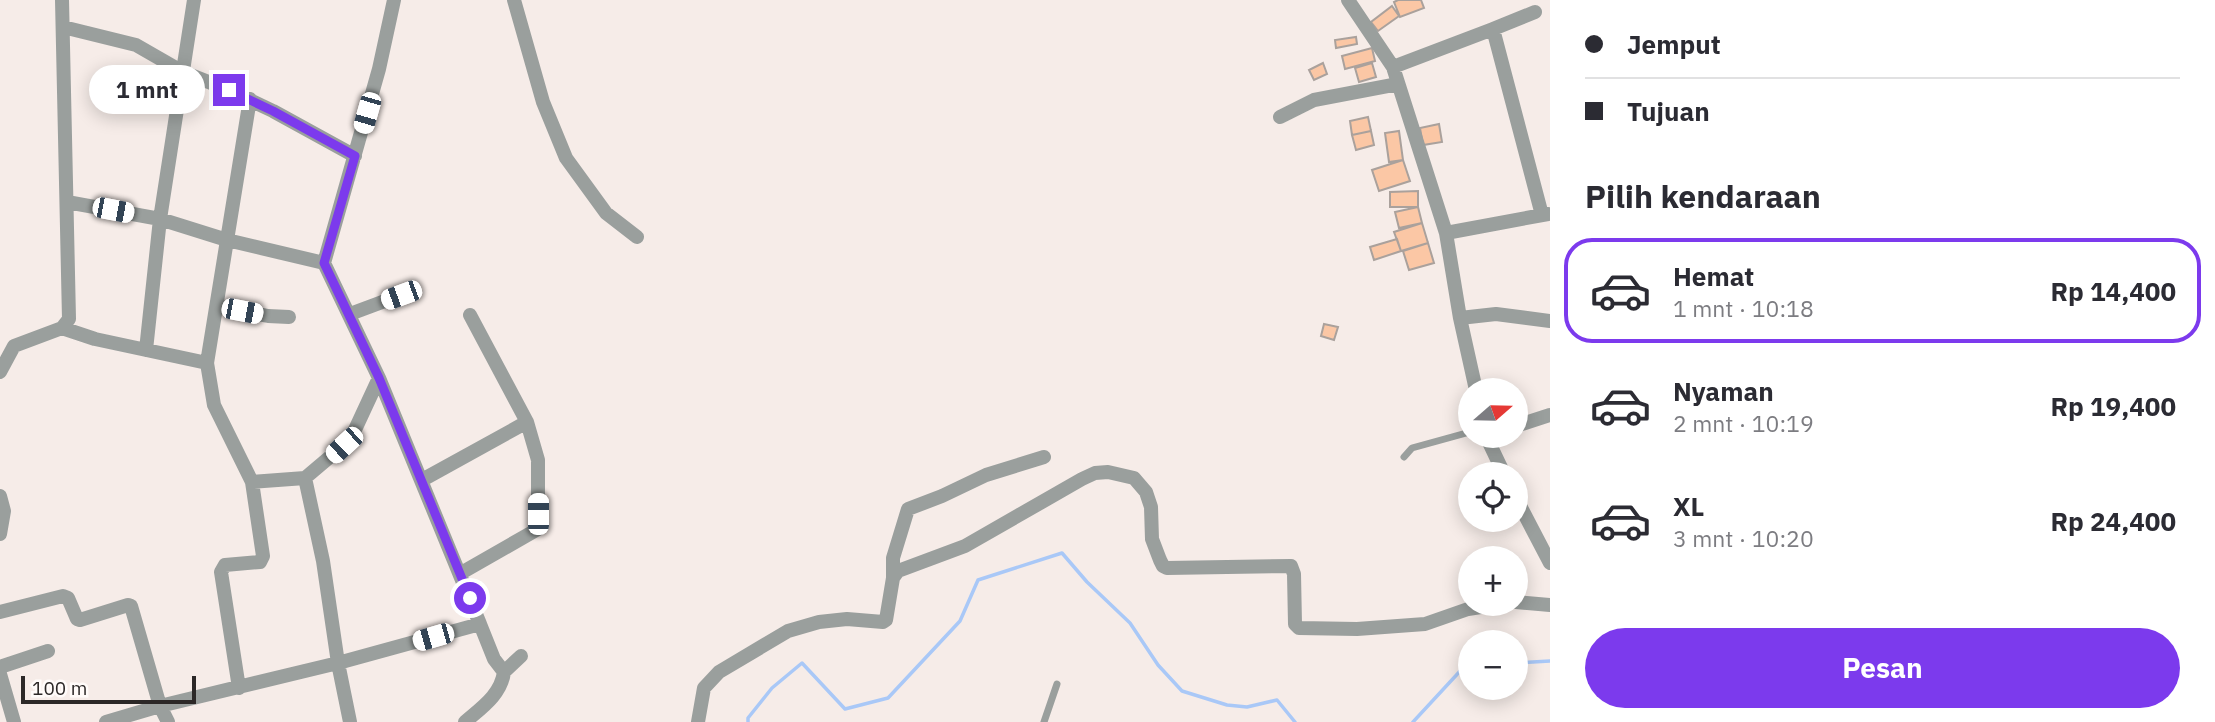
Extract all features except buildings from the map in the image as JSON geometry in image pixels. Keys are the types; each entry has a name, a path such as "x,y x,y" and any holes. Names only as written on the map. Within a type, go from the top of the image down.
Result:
{"street":[{"path":"0,372 14,346 62,328 69,319 62,0"},
{"path":"146,350 160,219 194,0"},
{"path":"394,0 379,69 324,263 379,378 494,659 504,672"},
{"path":"514,0 543,102 566,158 606,214 637,237"},
{"path":"1348,0 1393,66 1446,233 1473,378"},
{"path":"1393,66 1535,12"},
{"path":"63,27 136,45 183,72 250,99 355,156"},
{"path":"1446,233 1546,214 1493,29"},
{"path":"1280,117 1314,100 1398,84"},
{"path":"239,688 221,572 225,565 262,560 252,482 214,405 207,363 250,99"},
{"path":"67,202 160,219 226,240 324,263"},
{"path":"350,314 401,295"},
{"path":"217,306 268,316 289,317"},
{"path":"1460,318 1496,314 1550,321"},
{"path":"461,573 538,529 538,460 527,422 470,315"},
{"path":"62,328 95,339 207,363"},
{"path":"252,482 304,478 344,445 353,434 379,378"},
{"path":"1528,422 1550,415"},
{"path":"422,480 527,422"},
{"path":"698,722 704,688 719,672 788,631 819,622 886,620 893,578 893,558 908,509 986,475 1044,457"},
{"path":"893,578 898,571 965,546 1082,479 1095,473 1108,472 1134,478 1146,492 1151,507 1152,539 1163,566 1291,566 1294,574 1295,624 1298,628 1357,629 1425,624 1458,612"},
{"path":"304,478 323,561 350,722"},
{"path":"0,496 4,511 0,534"},
{"path":"1528,521 1550,563"},
{"path":"0,612 63,596 67,596 77,619 80,620 131,606 160,706 168,722"},
{"path":"1528,603 1550,605"},
{"path":"106,722 480,624"},
{"path":"0,667 48,651"},
{"path":"465,722 492,698 503,683 504,672 521,656"},
{"path":"0,674 14,722"}],"lane":[{"path":"1404,457 1412,448 1458,435"},
{"path":"1044,722 1057,684"}],"waterway":[{"path":"748,722 748,718 772,688 802,663 845,709 888,698 960,621 978,580 1062,553 1087,582 1130,623 1158,665 1182,691 1227,705 1247,707 1277,700 1295,722"},
{"path":"1528,662 1550,661"},
{"path":"1413,722 1458,673"}],"route":[{"path":"229,90 355,156 324,263 379,378 470,598"}]}
